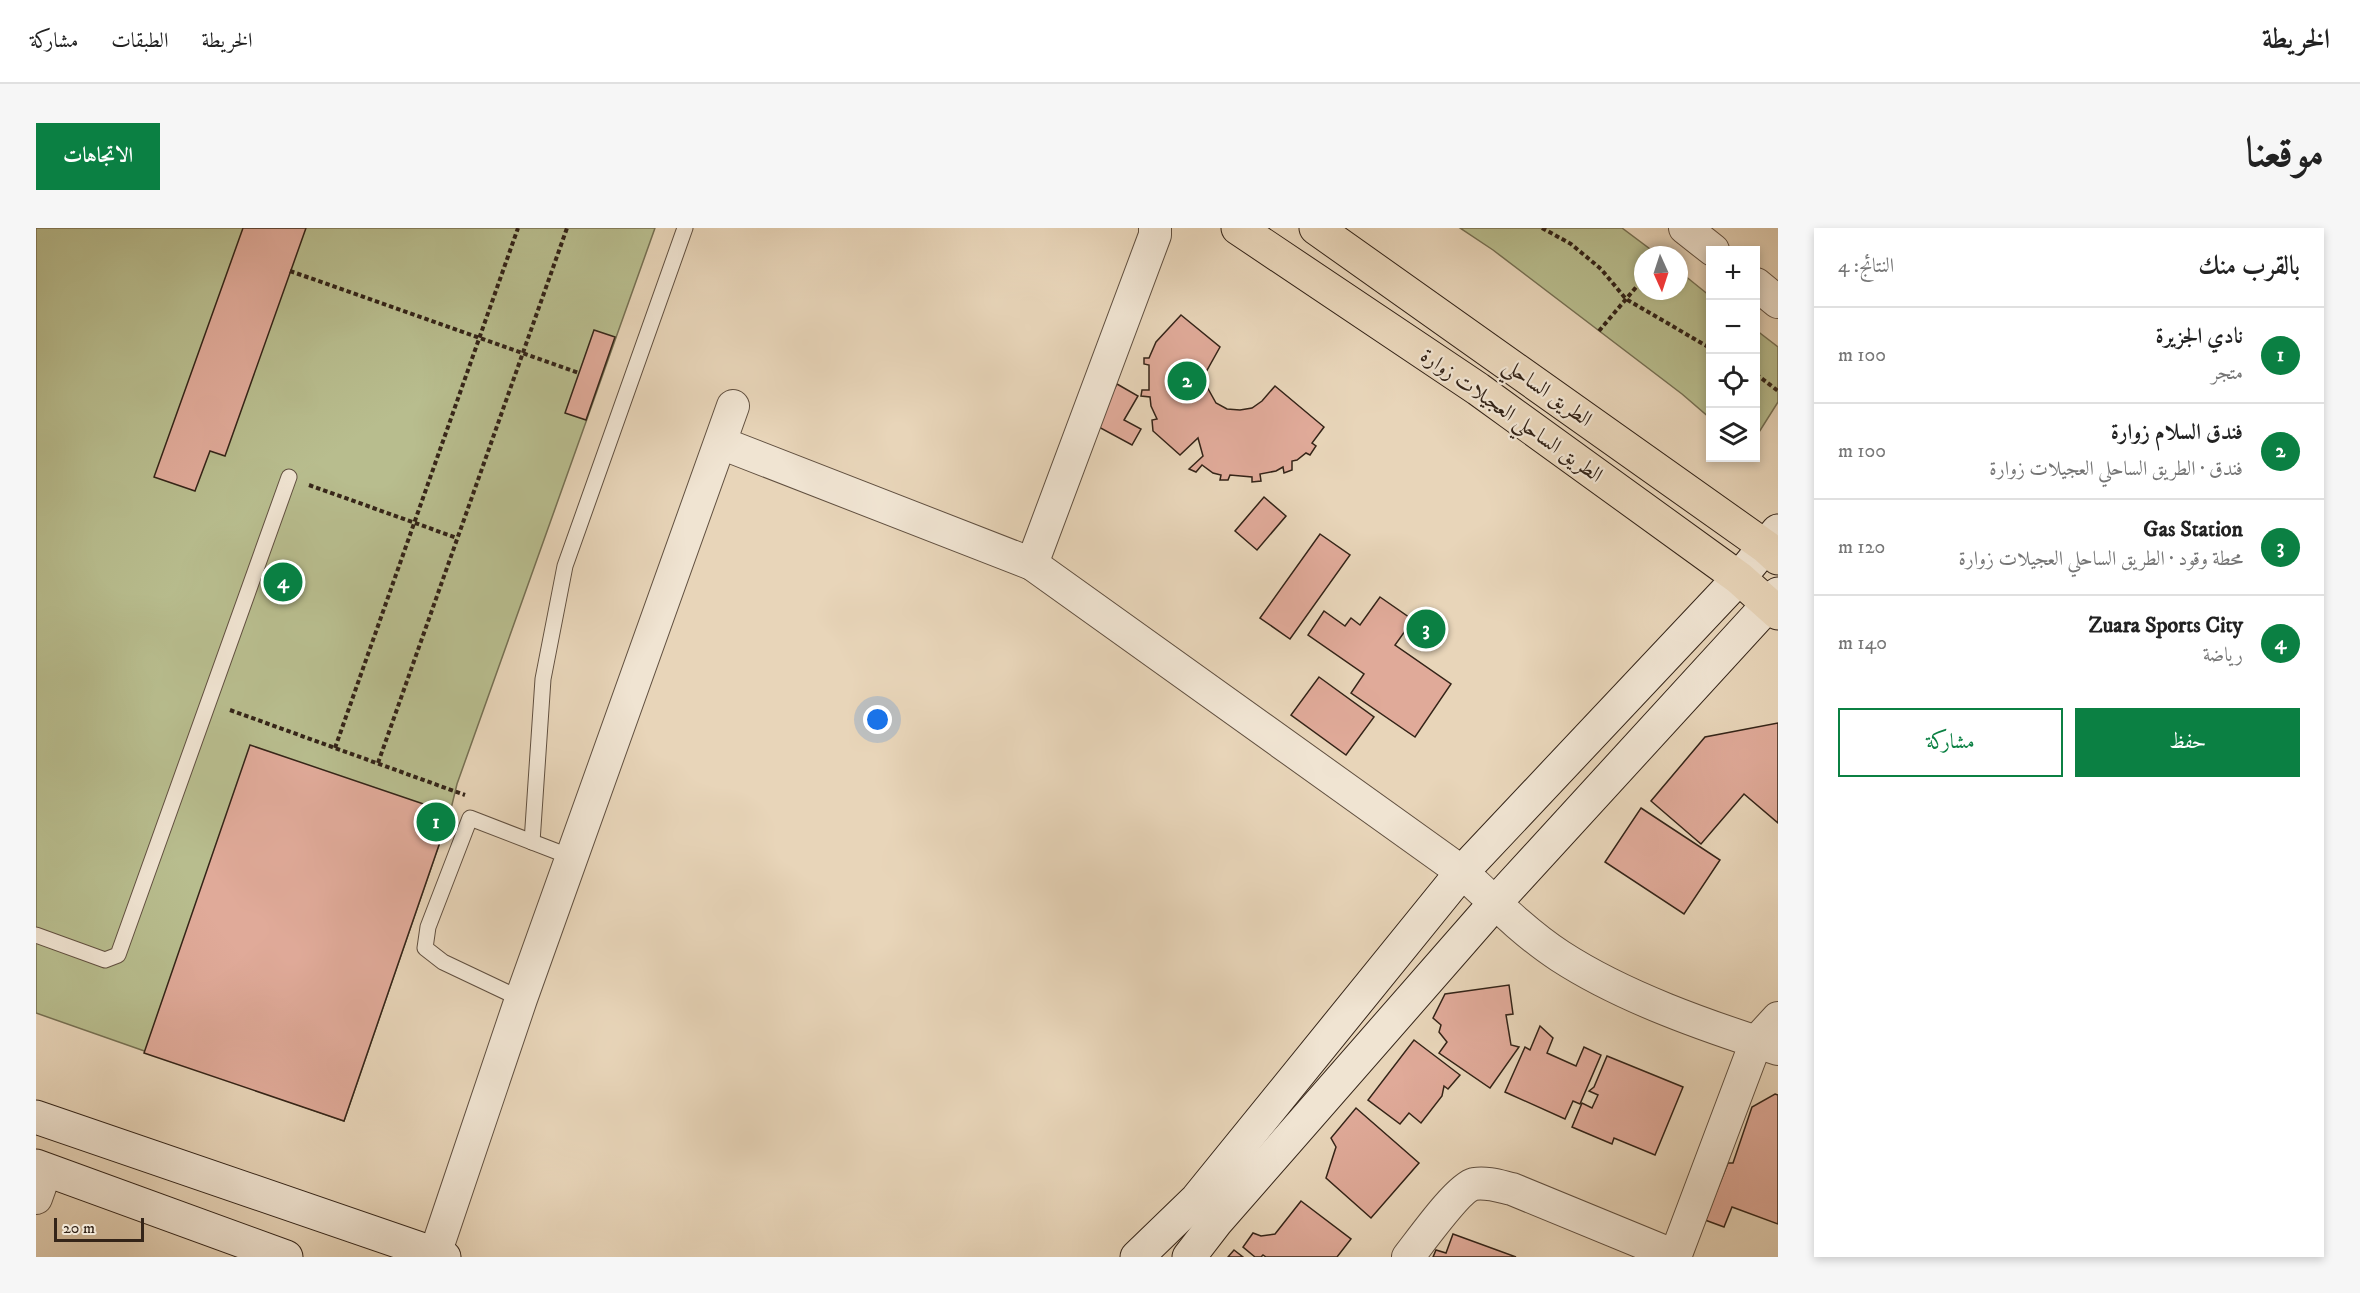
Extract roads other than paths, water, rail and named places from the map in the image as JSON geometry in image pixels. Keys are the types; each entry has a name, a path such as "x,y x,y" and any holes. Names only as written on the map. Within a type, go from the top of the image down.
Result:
{"highway":[{"name":"الطريق الساحلي العجيلات زوارة","path":"1238,228 1478,389 1775,605"},
{"name":"الطريق الساحلي","path":"1316,228 1774,546"}],"street":[{"path":"1032,564 1155,235 1155,228"},
{"path":"1685,228 1708,246"},
{"path":"1760,288 1778,302"},
{"path":"36,1117 440,1255 520,999 734,406"},
{"path":"721,442 1032,564 1462,872 1495,903 1559,955 1659,1006 1767,1046"},
{"path":"1137,1257 1197,1199 1462,872 1739,578 1774,546"},
{"path":"1189,1257 1224,1213 1495,903 1775,605"},
{"path":"1407,1257 1456,1197 1472,1185 1487,1184 1512,1189 1675,1257 1778,1018"},
{"path":"39,1178 286,1257"}],"lane":[{"path":"532,842 543,679 565,566 685,228"},
{"path":"36,935 105,960 118,955 289,477"},
{"path":"520,999 442,962 425,948 428,927 470,818 571,857"}],"place":[{"name":"فندق السلام زوارة","path":"1187,381"},
{"name":"Zuara Sports City","path":"283,582"},
{"name":"Gas Station","path":"1426,629"},
{"name":"نادي الجزيرة","path":"436,822"}]}
